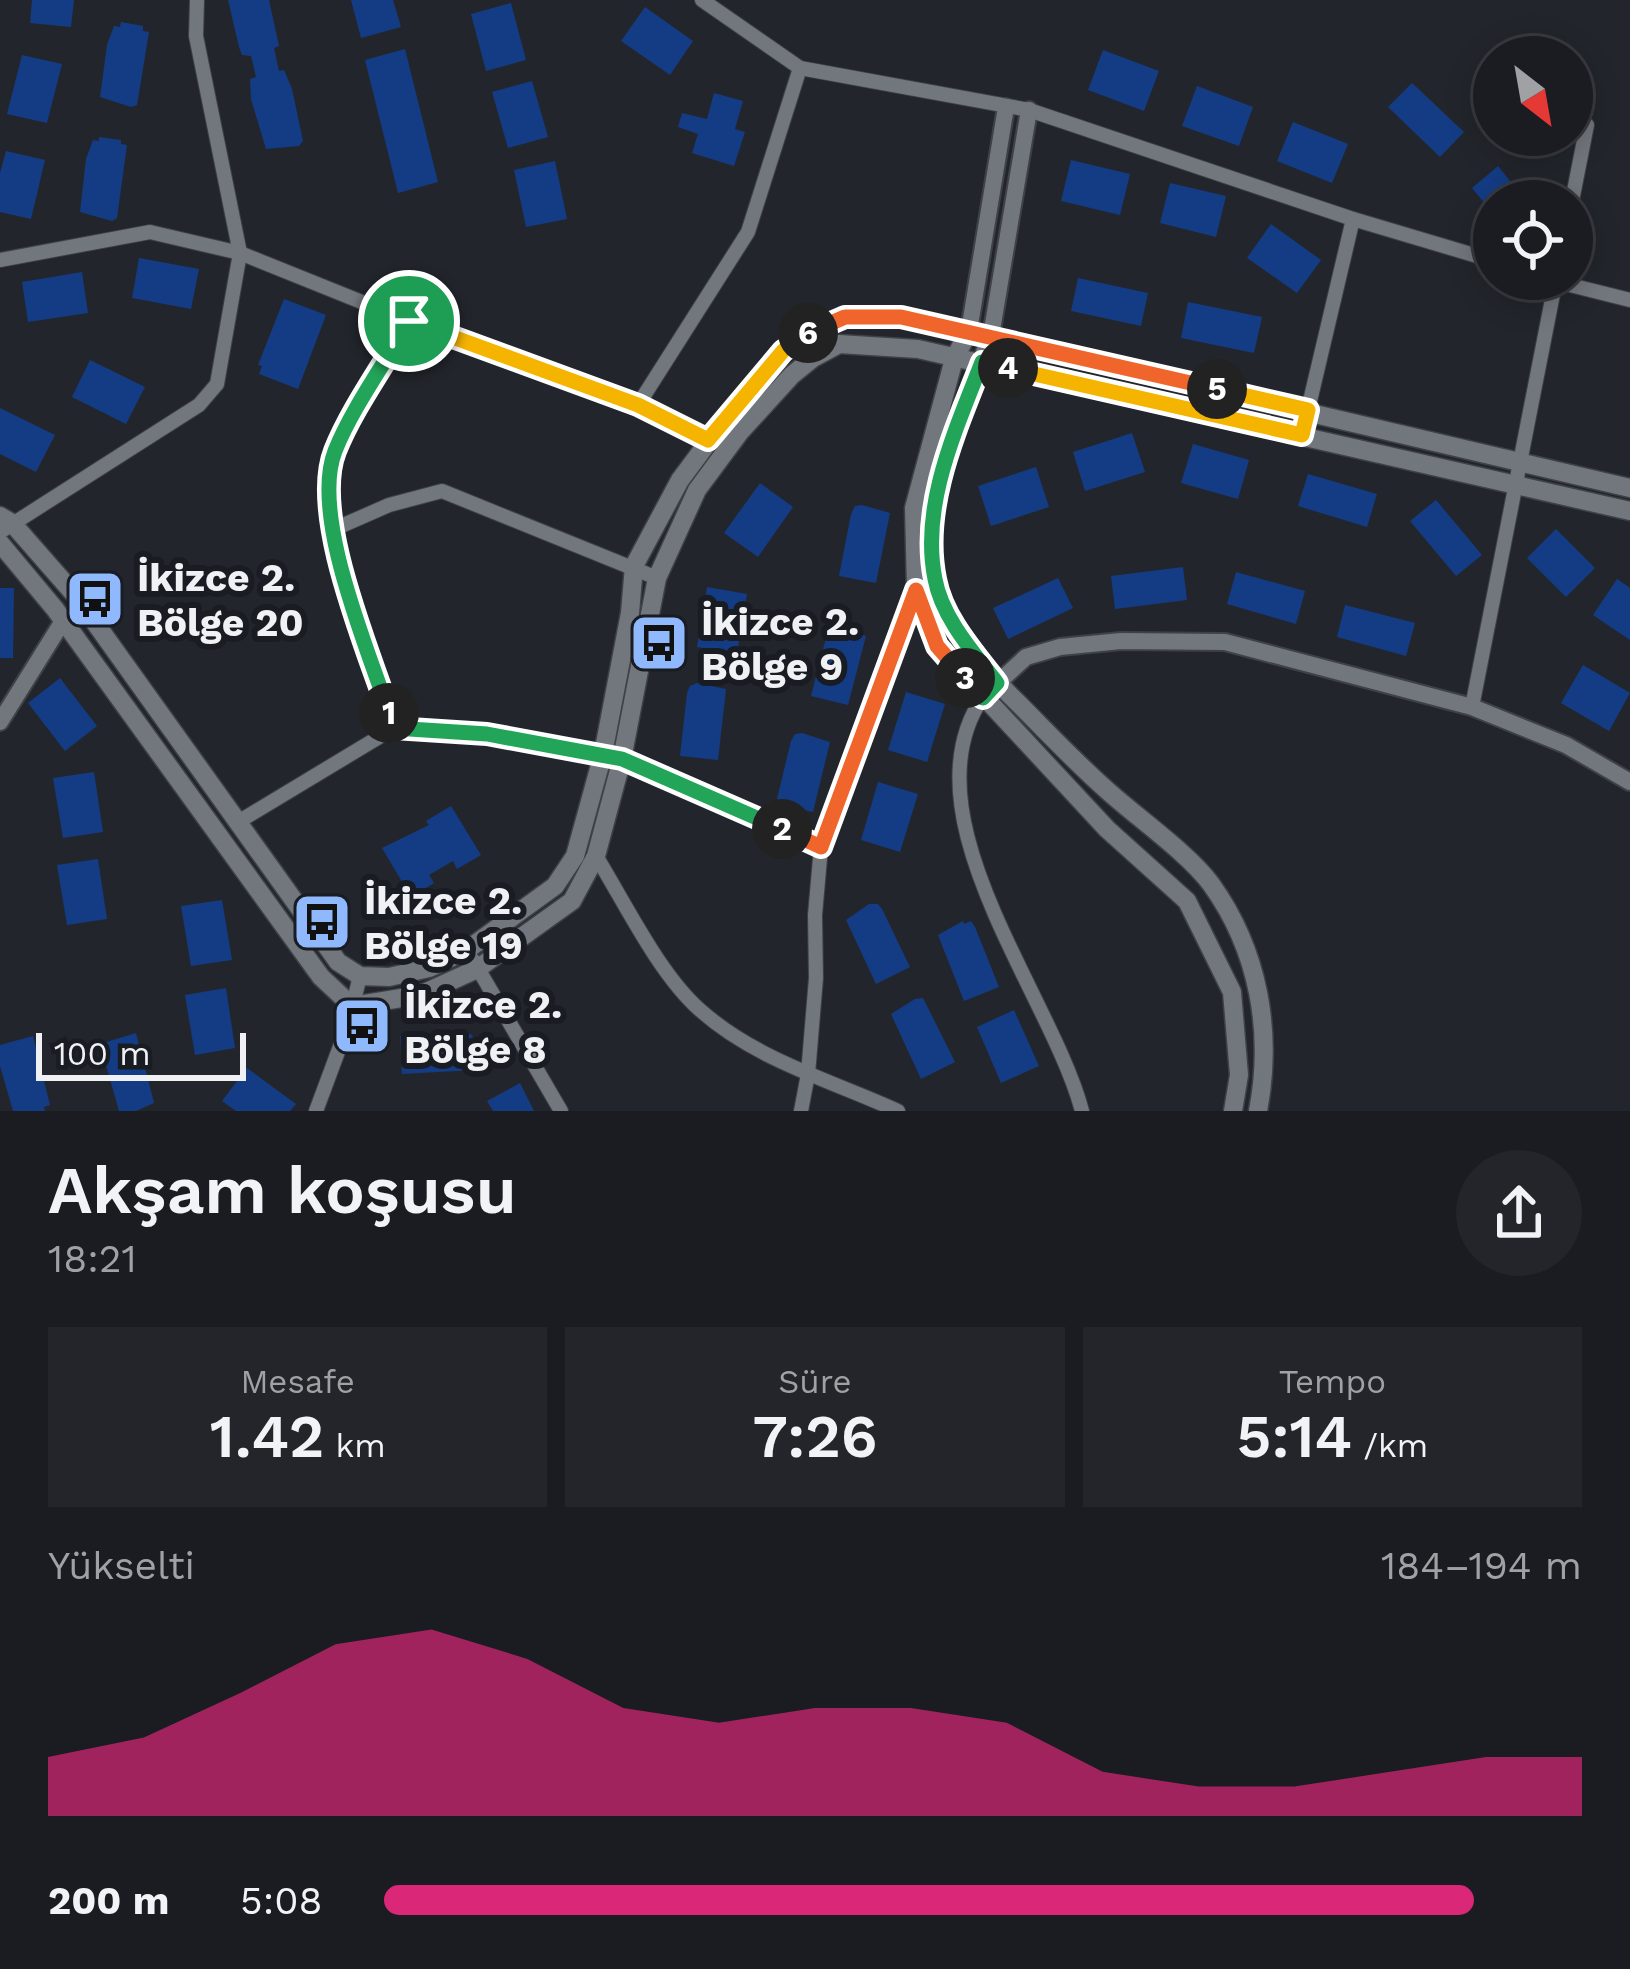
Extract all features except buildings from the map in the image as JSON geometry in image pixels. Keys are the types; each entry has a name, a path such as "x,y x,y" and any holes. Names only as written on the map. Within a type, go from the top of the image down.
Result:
{"main road":[{"path":"0,543 63,621 321,977 352,1006 420,995 478,968 572,901 596,856 613,757 634,566 680,480 708,440 783,351 818,326 845,317 901,317 1630,488"},
{"path":"970,331 954,359 914,508 916,590 937,646 1209,881 1258,981 1264,1077 1258,1111"},
{"path":"991,336 951,441 934,517 935,583 990,690 1107,829 1187,901 1232,992 1239,1075 1233,1111"},
{"path":"4,524 76,596 338,962 360,976 389,977 429,968 467,950 555,886 575,856 613,757 657,578 697,490 740,432 792,375 839,344 918,349 982,362 1630,511"}],"street":[{"path":"4,524 200,405 217,384 241,253 196,36 197,0"},
{"path":"702,0 800,68 1029,110 1473,255"},
{"path":"638,405 748,232 800,68"},
{"path":"970,331 1006,106"},
{"path":"991,336 1029,110"},
{"path":"1302,435 1353,219"},
{"path":"0,260 150,232 241,253 638,405 708,440"},
{"path":"1593,291 1630,300"},
{"path":"1472,707 1549,300"},
{"path":"394,728 332,530 329,492 334,454 409,321"},
{"path":"332,530 388,505 442,491 657,578"},
{"path":"801,1111 808,1074 821,847 916,590"},
{"path":"0,722 63,621"},
{"path":"1082,1111 1074,1079 996,917 967,830 960,752 964,724 990,690 1026,657 1060,646 1121,640 1225,642 1472,707 1566,745 1630,782"},
{"path":"238,822 394,728 487,734 613,757 821,847"},
{"path":"596,856 666,968 698,1009 756,1050 898,1111"},
{"path":"467,950 562,1111"},
{"path":"316,1111 360,976"}],"place":[{"name":"İkizce 2. Bölge 20","path":"95,599"},
{"name":"İkizce 2. Bölge 9","path":"659,643"},
{"name":"İkizce 2. Bölge 19","path":"322,922"},
{"name":"İkizce 2. Bölge 8","path":"362,1026"}],"route":[{"path":"845,317 901,317 1308,410 1302,435 982,362 951,441 934,517 933,556 935,583 947,610 997,683 983,698 937,646 916,590 821,847 622,759 487,734 394,728 350,598 332,530 329,492 334,454 409,321 638,405 708,440 783,351 818,326 845,317"}]}
